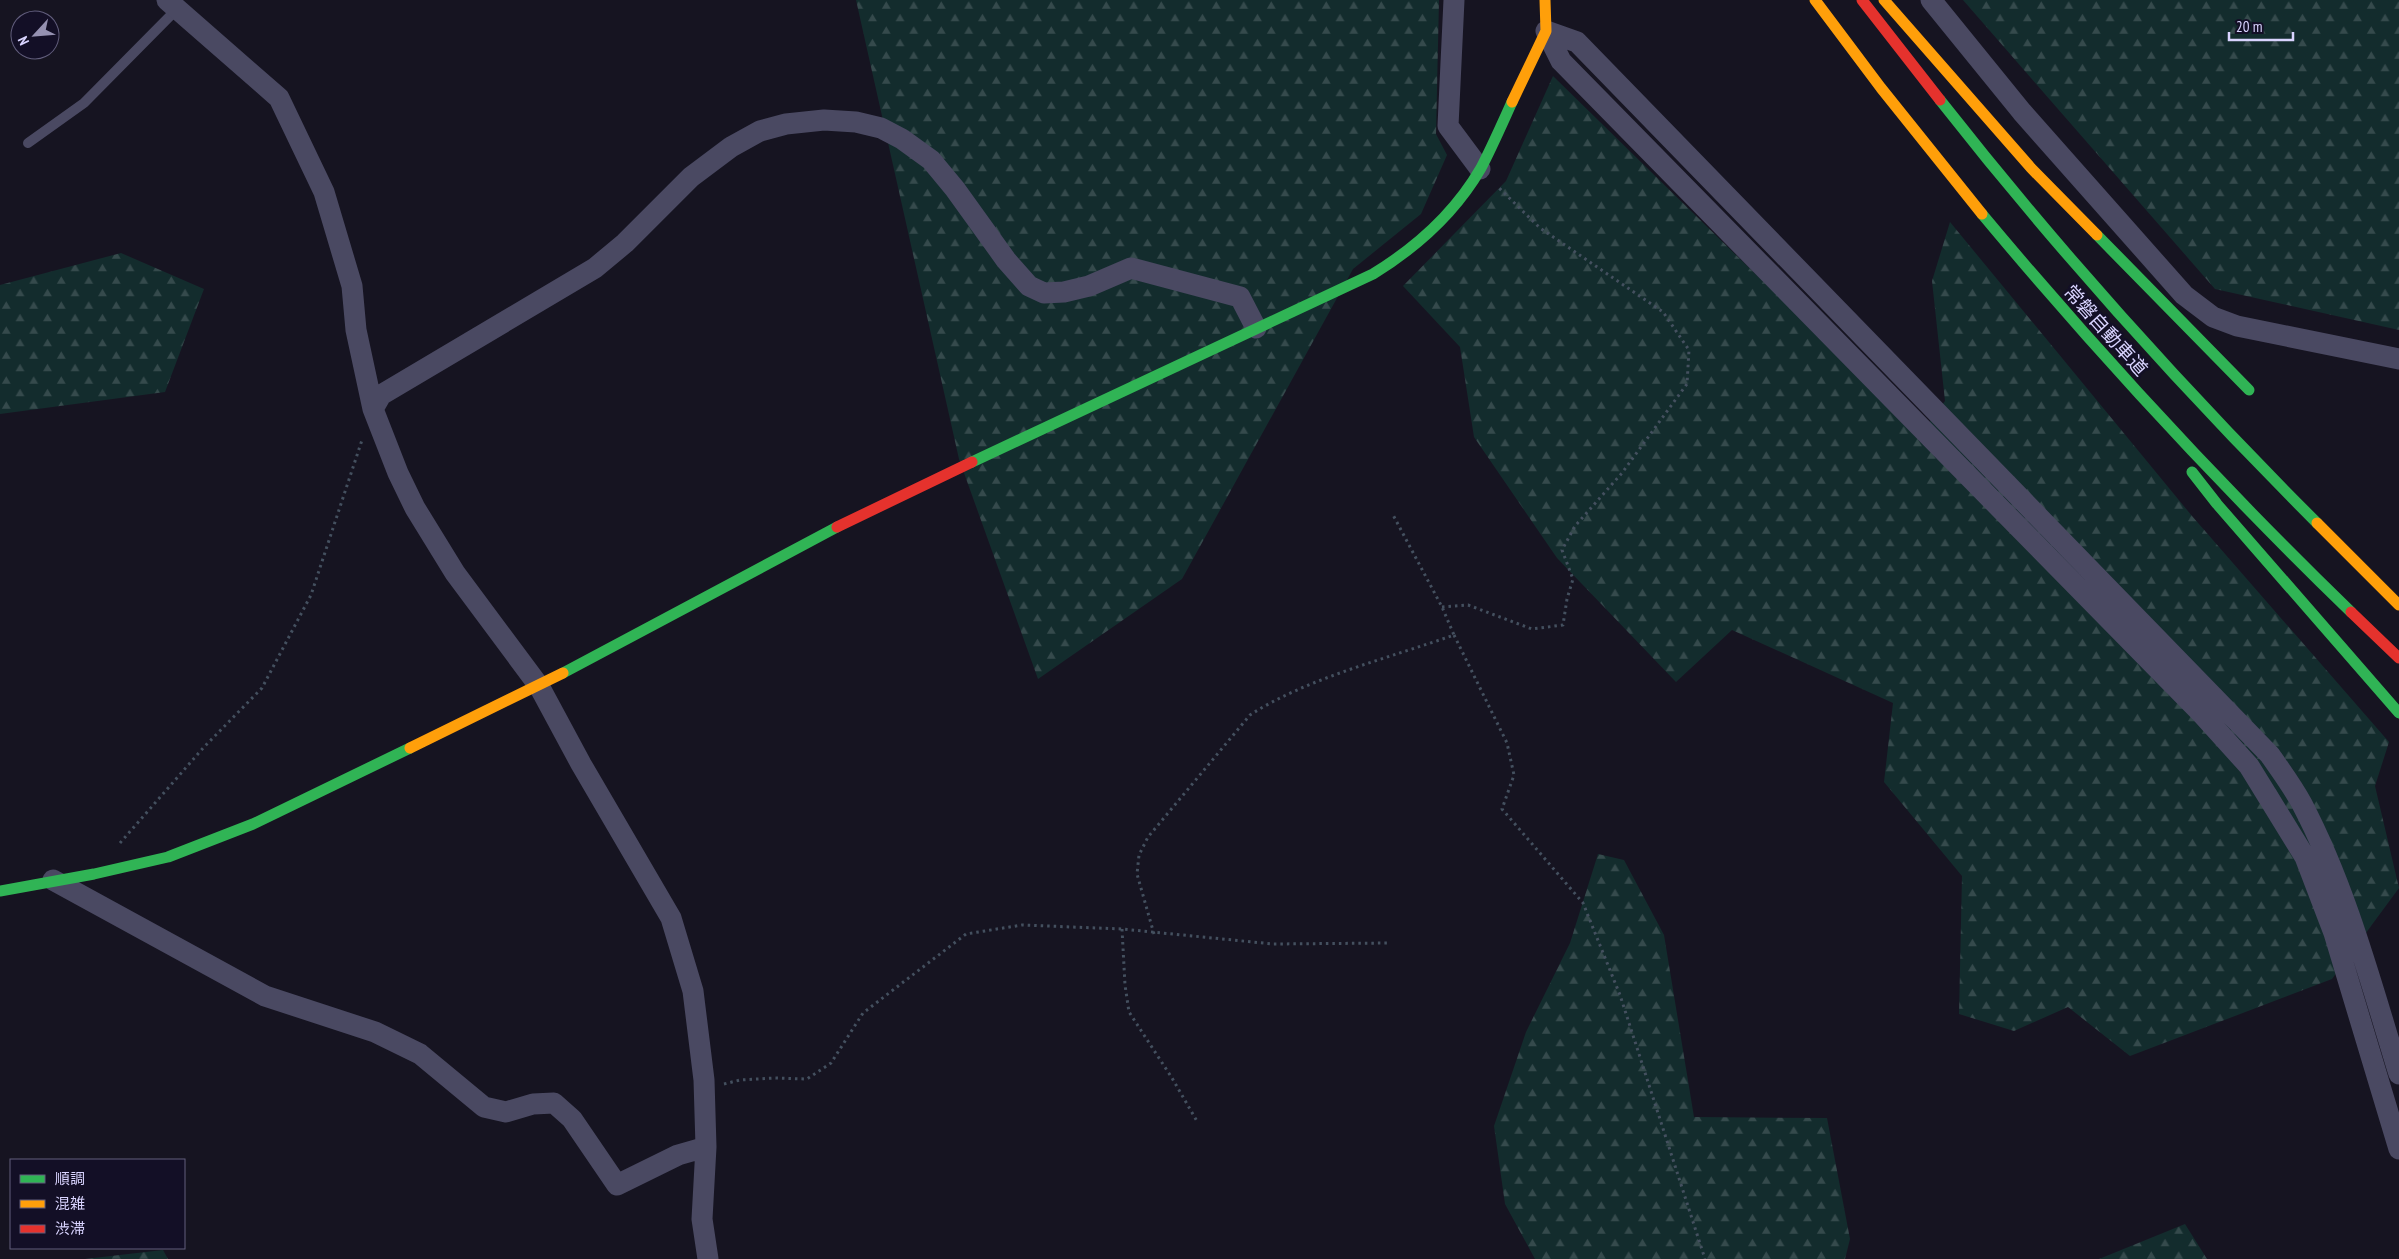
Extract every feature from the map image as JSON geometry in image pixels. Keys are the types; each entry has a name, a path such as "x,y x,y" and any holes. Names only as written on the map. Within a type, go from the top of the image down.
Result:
{"main road":[{"path":"0,891 94,874 168,857 252,824 539,686 857,516 1373,274 1407,252 1443,220 1480,170 1546,31 1546,0"},
{"name":"常磐自動車道","path":"1815,0 1987,219 2103,355 2230,489 2399,658"},
{"name":"常磐自動車道","path":"1862,0 2010,187 2128,326 2281,490 2399,605"},
{"path":"1884,0 2031,168 2249,390"},
{"path":"2103,355 2175,449"},
{"path":"2187,465 2217,504 2399,714"}],"street":[{"path":"1454,0 1448,126 1480,170"},
{"path":"1930,0 2022,112 2184,295 2213,317 2237,326 2399,360"},
{"path":"172,4 279,98 324,192 352,286 356,330 373,409 398,473 415,508 455,573 539,686 581,764 671,918 693,992 704,1089 706,1147 702,1220 708,1259"},
{"path":"1546,31 1578,42 2270,755 2301,803 2324,852 2353,926 2399,1074"},
{"path":"1546,31 1561,61 2195,707 2249,766 2308,866 2334,933 2399,1149"},
{"path":"373,409 381,395 595,268 625,243 691,177 731,147 760,131 786,124 814,121 856,122 880,128 902,139 931,160 955,189 1006,260 1029,286 1044,294 1064,292 1089,286 1131,268 1240,297 1256,328"},
{"path":"53,880 265,996 375,1032 420,1054 484,1107 506,1112 533,1104 554,1102 572,1119 617,1185 678,1156 706,1147"}],"lane":[{"path":"28,143 84,103 172,4"}],"path":[{"path":"1442,607 1468,605 1532,629 1563,625 1567,599 1573,579 1562,550 1574,526 1622,472 1687,384 1689,350 1662,312 1540,228 1480,170"},
{"path":"118,846 204,747 262,688 311,595 373,409"},
{"path":"1392,512 1442,607 1506,743 1514,774 1502,810 1583,903 1620,995 1705,1259"},
{"path":"1154,934 1137,874 1139,855 1148,837 1250,715 1271,702 1301,688 1454,635"},
{"path":"704,1089 740,1080 807,1079 831,1064 863,1013 966,934 1022,925 1122,929 1154,934 1273,944 1390,943"},
{"path":"1122,929 1125,985 1129,1012 1172,1078 1198,1123"}],"green space":[{"path":"856,0 1439,0 1436,134 1447,155 1421,214 1353,269 1182,579 1038,679 959,459"},
{"path":"1963,0 2399,0 2399,330 2215,289"},
{"path":"1553,76 1920,435 1945,401 1932,281 1950,222 2192,516 2389,742 2375,786 2399,888 2332,979 2130,1056 2068,1007 2014,1031 1959,1014 1962,876 1884,782 1893,703 1732,630 1676,682 1557,558 1474,437 1460,347 1403,286 1506,181"},
{"path":"121,253 204,289 165,392 0,414 0,285"},
{"path":"1598,854 1624,860 1664,935 1694,1117 1827,1118 1850,1239 1845,1259 1535,1259 1505,1204 1494,1126 1526,1032 1570,943"},
{"path":"2185,1224 2207,1259 2099,1259"},
{"path":"163,1250 168,1259 85,1259"}],"traffic: fast":[{"path":"1940,100 2029,210 2122,317 2218,421 2317,523"},
{"path":"972,462 1373,274 1389,264 1434,228 1459,200 1481,168 1512,102"},
{"path":"1982,214 2070,317 2161,418 2351,612"},
{"path":"2097,235 2249,390"},
{"path":"2192,472 2217,504 2399,713"},
{"path":"563,673 837,527"},
{"path":"0,891 94,874 168,857 253,824 410,748"}],"traffic: slow":[{"path":"1512,102 1546,31 1545,0"},
{"path":"1815,0 1881,88 1982,214"},
{"path":"1884,0 2031,168 2097,235"},
{"path":"2317,523 2399,605"},
{"path":"410,748 563,673"}],"traffic: jam":[{"path":"1862,0 1940,100"},
{"path":"837,527 972,462"},
{"path":"2351,612 2399,658"}]}
